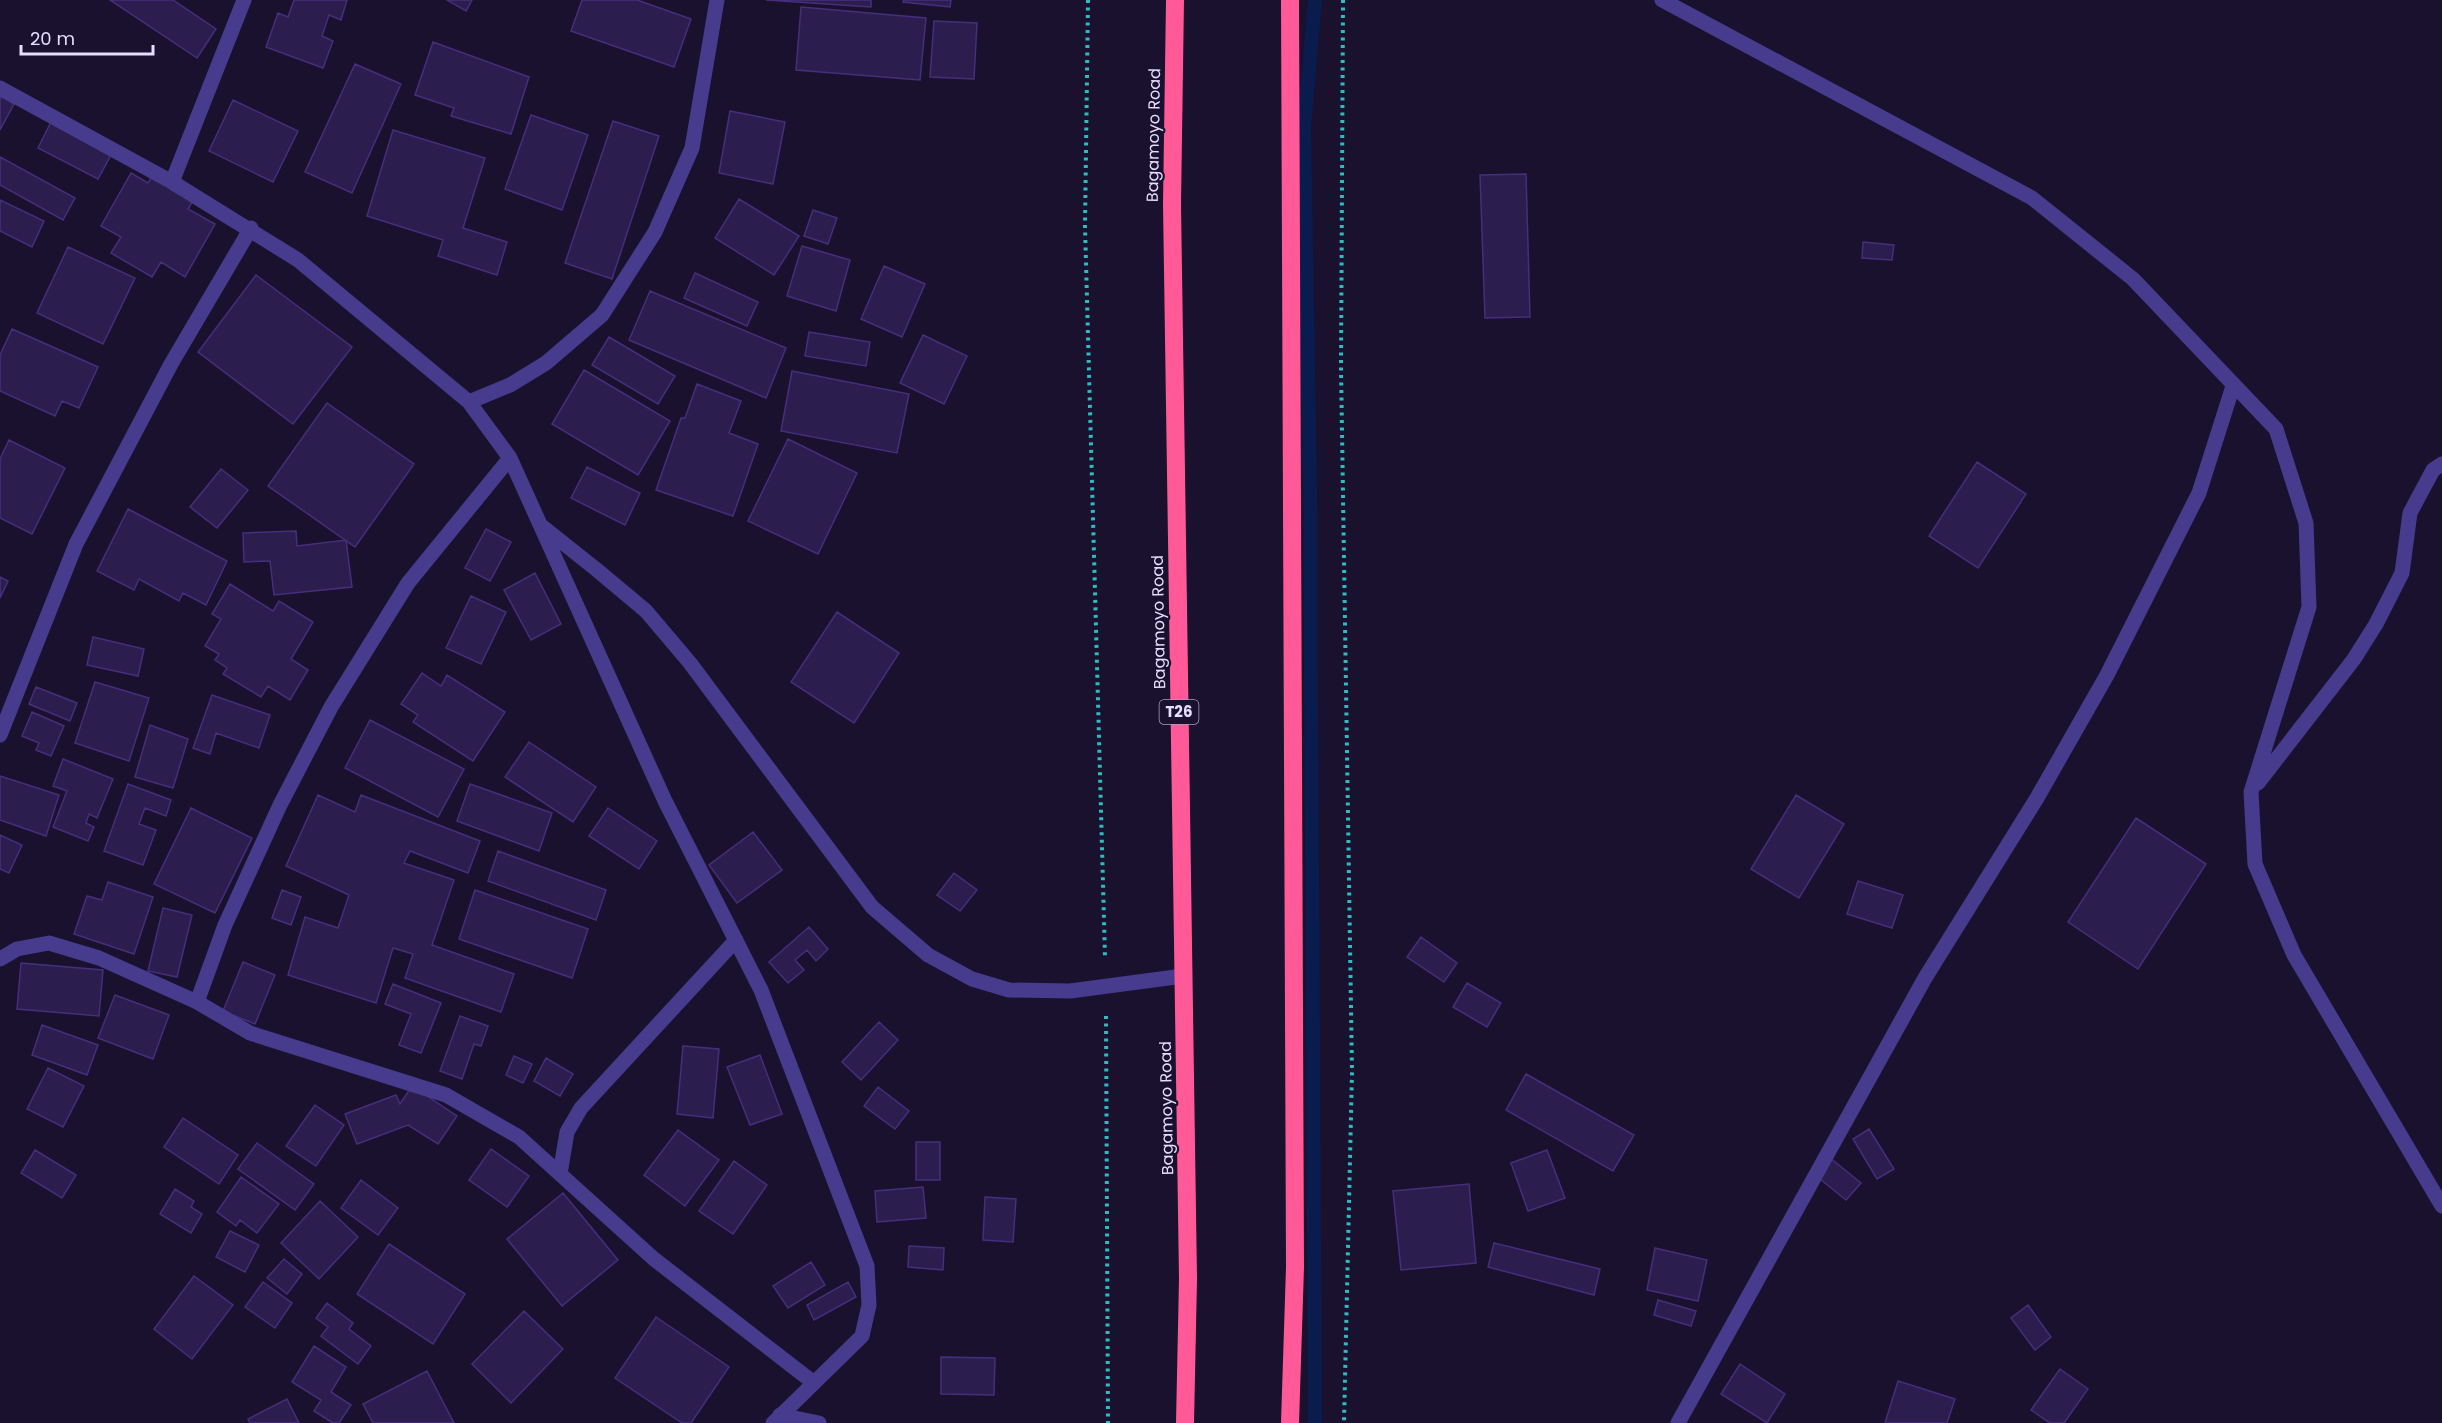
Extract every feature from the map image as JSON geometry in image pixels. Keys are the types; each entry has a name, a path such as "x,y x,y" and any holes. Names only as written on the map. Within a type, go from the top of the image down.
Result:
{"highway":[{"name":"Bagamoyo Road","path":"1175,0 1172,204 1188,1279 1185,1423"},
{"path":"1290,0 1295,1267 1290,1423"}],"street":[{"path":"172,182 244,0"},
{"path":"469,402 510,385 546,363 602,315 656,232 693,148 717,0"},
{"path":"1662,0 2032,198 2133,279 2276,429 2306,523 2309,607 2251,792 2255,864 2294,955 2442,1206"},
{"path":"0,88 172,182 251,228 298,260 469,402 510,458 665,801 761,990 867,1266 869,1305 862,1336 776,1419"},
{"path":"0,735 76,544 171,364 251,228"},
{"path":"1678,1423 1925,978 2037,798 2107,675 2199,493 2234,386"},
{"path":"197,1002 225,925 280,805 331,707 408,583 510,458"},
{"path":"2251,792 2354,659 2376,624 2402,573 2410,513 2439,469"},
{"path":"540,525 645,611 690,663 872,907 928,955 972,979 1009,990 1070,991 1106,988 1183,975"},
{"path":"560,1174 567,1132 581,1108 736,940"},
{"path":"0,959 17,949 49,943 99,958 197,1002 250,1034 446,1095 519,1137 654,1258 814,1383"},
{"path":"776,1419 819,1423"}],"path":[{"path":"1088,0 1085,226 1106,988 1108,1423"},
{"path":"1343,0 1341,367 1352,1072 1344,1423"}],"building":[{"path":"110,0 173,0 216,29 197,58"},
{"path":"294,0 347,0 341,20 329,15 322,36 333,41 323,68 266,47 278,13 288,17"},
{"path":"447,0 472,0 466,11"},
{"path":"582,0 637,0 691,19 674,67 571,31"},
{"path":"766,0 871,0 871,7"},
{"path":"904,0 951,0 950,7 903,2"},
{"path":"801,7 926,18 920,80 796,70"},
{"path":"934,21 977,23 974,79 930,77"},
{"path":"433,42 529,77 511,134 451,116 454,108 415,95"},
{"path":"355,64 401,84 352,193 305,172"},
{"path":"0,96 14,104 0,130"},
{"path":"233,100 298,131 273,182 209,151"},
{"path":"730,111 785,122 773,184 719,173"},
{"path":"531,115 588,135 562,210 505,189"},
{"path":"613,121 659,136 612,279 565,263"},
{"path":"51,122 112,153 98,179 38,148"},
{"path":"393,130 485,158 463,228 507,242 497,275 438,256 443,240 367,216"},
{"path":"0,157 75,198 63,220 0,185"},
{"path":"131,173 148,183 154,174 195,197 188,209 215,224 185,277 161,262 152,277 111,253 121,237 101,226"},
{"path":"1526,174 1530,317 1485,318 1480,175"},
{"path":"739,199 799,236 774,275 715,238"},
{"path":"0,200 44,221 32,247 0,231"},
{"path":"813,210 837,218 828,244 804,236"},
{"path":"1863,242 1894,245 1892,260 1862,258"},
{"path":"802,246 850,260 836,311 787,296"},
{"path":"68,247 135,278 103,344 37,313"},
{"path":"884,266 925,284 902,337 861,319"},
{"path":"695,273 758,302 747,326 684,298"},
{"path":"256,275 352,347 293,424 198,352"},
{"path":"650,291 786,348 766,398 629,340"},
{"path":"12,329 98,367 79,408 62,401 55,416 0,391 0,355"},
{"path":"809,332 870,342 866,366 805,356"},
{"path":"923,335 967,356 944,404 900,383"},
{"path":"609,337 675,376 658,404 592,365"},
{"path":"584,370 670,421 638,475 552,424"},
{"path":"792,371 909,394 897,453 781,431"},
{"path":"697,384 741,401 729,433 758,444 733,516 656,490 681,418 685,418"},
{"path":"327,403 414,464 355,547 268,486"},
{"path":"788,439 857,473 818,554 748,521"},
{"path":"9,440 65,468 32,534 0,518 0,459"},
{"path":"1977,462 2026,494 1978,568 1929,536"},
{"path":"587,467 640,493 625,525 571,498"},
{"path":"221,469 248,490 217,528 190,507"},
{"path":"128,509 227,561 206,605 183,593 179,601 139,579 134,590 97,571"},
{"path":"486,529 511,542 490,581 465,568"},
{"path":"296,531 297,546 346,540 352,587 274,595 270,561 244,562 243,533"},
{"path":"535,573 561,624 531,640 504,590"},
{"path":"0,577 8,581 0,598"},
{"path":"230,584 273,611 279,601 313,622 291,659 308,670 290,700 268,686 261,697 223,674 227,668 215,660 219,654 205,646 221,619 212,614"},
{"path":"471,596 506,612 481,664 446,648"},
{"path":"837,612 899,653 854,723 791,682"},
{"path":"93,637 144,649 138,676 87,665"},
{"path":"422,673 441,686 447,675 505,712 473,761 413,722 418,715 401,704"},
{"path":"95,682 149,698 129,761 75,743"},
{"path":"36,687 77,703 70,721 29,704"},
{"path":"212,695 270,715 259,748 216,733 210,754 193,748"},
{"path":"32,712 64,726 51,756 36,750 39,743 22,736"},
{"path":"370,720 464,769 438,817 345,768"},
{"path":"150,725 188,739 173,788 135,777"},
{"path":"529,742 596,787 573,822 505,777"},
{"path":"63,759 113,779 97,818 89,814 86,823 94,827 88,841 53,827 67,791 53,786"},
{"path":"0,776 59,795 46,836 0,820"},
{"path":"128,784 171,800 166,816 145,808 139,824 156,830 143,865 104,851"},
{"path":"470,784 552,813 539,851 457,821"},
{"path":"318,795 355,812 361,795 480,841 468,873 410,851 404,863 454,880 432,945 514,974 501,1012 405,978 413,954 393,948 376,1003 288,975 305,917 338,928 349,895 286,866"},
{"path":"1796,795 1844,824 1799,898 1751,869"},
{"path":"191,808 252,838 215,913 154,884"},
{"path":"608,808 657,841 639,869 589,836"},
{"path":"2136,818 2206,864 2138,969 2068,922"},
{"path":"753,832 782,870 737,903 709,865"},
{"path":"0,835 22,845 9,873 0,869"},
{"path":"498,851 606,890 596,920 488,881"},
{"path":"954,873 977,890 960,911 937,895"},
{"path":"1858,881 1903,895 1892,928 1847,914"},
{"path":"108,882 153,897 134,954 74,934 87,896 102,900"},
{"path":"282,890 301,897 291,925 272,918"},
{"path":"475,890 588,929 572,978 459,939"},
{"path":"163,908 192,915 177,977 148,971"},
{"path":"809,927 828,949 816,961 807,950 795,960 804,970 788,983 769,962"},
{"path":"1421,937 1457,963 1444,982 1407,957"},
{"path":"243,962 275,975 255,1024 223,1011"},
{"path":"21,963 103,970 99,1016 17,1009"},
{"path":"1467,983 1501,1003 1487,1027 1453,1007"},
{"path":"393,984 441,1003 421,1053 399,1045 411,1014 385,1004"},
{"path":"115,995 169,1015 153,1059 98,1038"},
{"path":"460,1016 488,1026 481,1046 474,1044 462,1079 440,1071"},
{"path":"879,1022 898,1040 861,1080 842,1062"},
{"path":"42,1025 98,1045 87,1075 32,1055"},
{"path":"683,1046 719,1049 713,1118 677,1114"},
{"path":"760,1055 782,1114 750,1125 727,1067"},
{"path":"514,1056 532,1064 523,1083 506,1075"},
{"path":"546,1058 573,1074 560,1096 534,1081"},
{"path":"48,1068 84,1086 63,1127 27,1109"},
{"path":"1526,1074 1634,1135 1613,1171 1506,1110"},
{"path":"412,1086 457,1116 438,1144 408,1125 357,1144 345,1114 396,1095 400,1104"},
{"path":"878,1087 909,1111 895,1129 864,1106"},
{"path":"315,1105 344,1125 316,1166 286,1146"},
{"path":"183,1118 238,1155 219,1184 164,1147"},
{"path":"1869,1129 1894,1169 1877,1179 1853,1139"},
{"path":"678,1130 719,1160 685,1206 644,1175"},
{"path":"916,1142 940,1142 940,1180 916,1180"},
{"path":"257,1143 314,1184 295,1210 238,1169"},
{"path":"491,1149 529,1176 507,1207 469,1180"},
{"path":"35,1150 76,1175 62,1198 21,1173"},
{"path":"1547,1150 1565,1198 1528,1211 1511,1163"},
{"path":"1829,1157 1861,1183 1846,1200 1815,1175"},
{"path":"734,1161 767,1185 733,1234 699,1211"},
{"path":"241,1177 279,1204 257,1233 240,1220 236,1226 217,1212"},
{"path":"361,1180 398,1208 378,1235 341,1208"},
{"path":"1469,1184 1476,1263 1401,1270 1393,1191"},
{"path":"923,1187 926,1218 877,1222 875,1191"},
{"path":"175,1189 194,1201 191,1207 202,1214 191,1233 160,1214"},
{"path":"563,1193 618,1260 562,1306 507,1239"},
{"path":"985,1197 1016,1199 1013,1242 983,1240"},
{"path":"320,1201 358,1237 319,1279 281,1243"},
{"path":"230,1231 259,1245 245,1272 216,1257"},
{"path":"1494,1243 1600,1269 1594,1295 1488,1267"},
{"path":"389,1244 465,1294 433,1344 357,1294"},
{"path":"909,1246 944,1248 943,1270 908,1267"},
{"path":"1655,1248 1707,1260 1698,1301 1647,1290"},
{"path":"284,1259 302,1274 287,1294 267,1278"},
{"path":"811,1262 825,1285 788,1308 773,1286"},
{"path":"194,1276 233,1305 192,1359 154,1329"},
{"path":"263,1282 292,1303 275,1328 245,1307"},
{"path":"848,1282 856,1297 814,1320 807,1305"},
{"path":"1658,1300 1696,1311 1691,1326 1654,1315"},
{"path":"327,1303 353,1323 349,1329 371,1346 358,1364 321,1336 328,1327 316,1318"},
{"path":"2028,1305 2051,1337 2035,1350 2011,1318"},
{"path":"524,1311 563,1349 511,1403 472,1364"},
{"path":"656,1317 729,1367 691,1423 682,1423 615,1378"},
{"path":"314,1346 346,1367 331,1392 351,1405 339,1423 333,1423 314,1411 321,1400 292,1382"},
{"path":"941,1357 995,1358 994,1395 941,1394"},
{"path":"1740,1364 1785,1394 1767,1423 1721,1394"},
{"path":"2060,1369 2088,1389 2064,1423 2050,1423 2031,1410"},
{"path":"427,1371 454,1423 373,1423 363,1404"},
{"path":"1898,1381 1955,1399 1947,1423 1885,1423"},
{"path":"287,1399 299,1423 250,1423 248,1419"}],"waterway":[{"path":"1315,0 1304,127 1310,485 1315,1423"}]}
